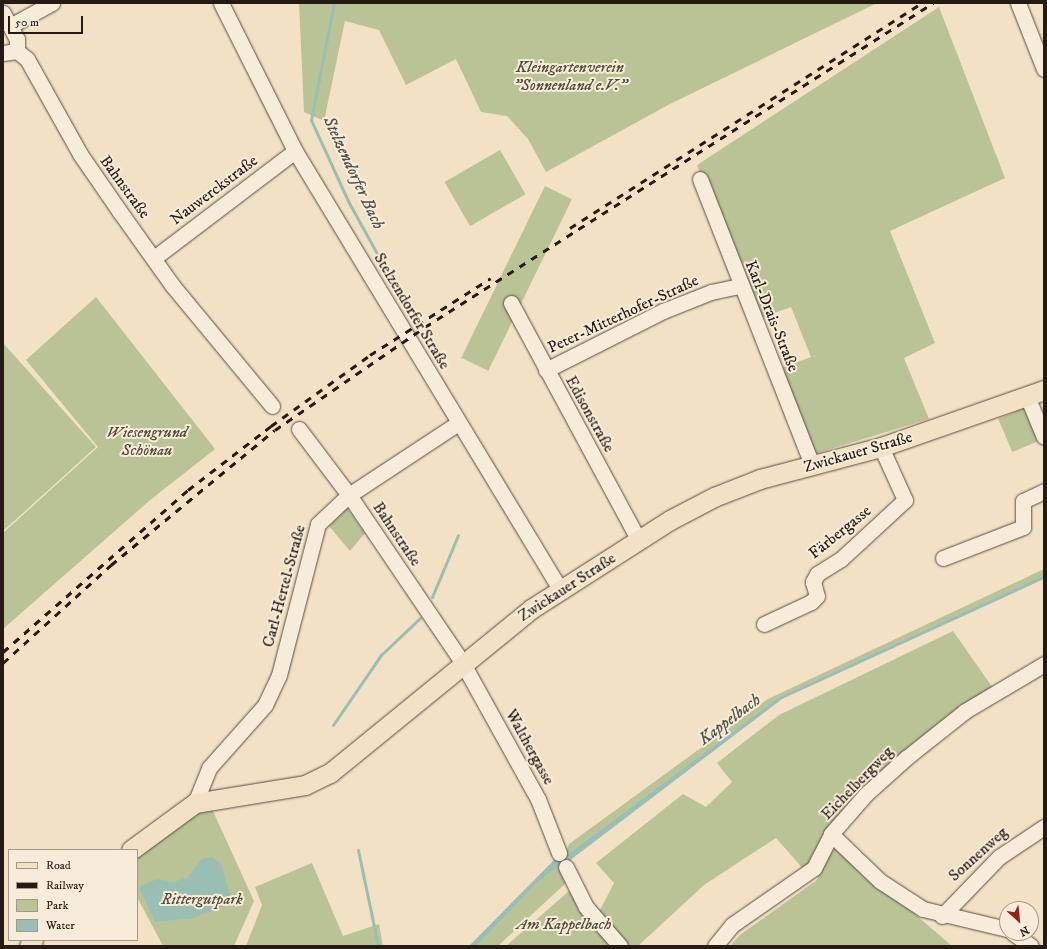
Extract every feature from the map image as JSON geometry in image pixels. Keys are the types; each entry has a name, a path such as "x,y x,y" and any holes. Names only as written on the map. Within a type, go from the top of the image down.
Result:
{"main road":[{"name":"Zwickauer Straße","path":"132,849 195,803 305,784 330,773 462,662 560,589 639,541 670,520 737,486 881,447 1036,393"}],"street":[{"path":"6,19 52,3"},
{"name":"Stelzendorfer Straße","path":"221,3 295,151 458,423 560,589"},
{"path":"1018,3 1044,69"},
{"name":"Bahnstraße","path":"6,19 17,39 10,52 27,59 80,154 172,285 272,406"},
{"name":"Nauwerckstraße","path":"154,258 295,151"},
{"name":"Karl-Drais-Straße","path":"700,179 740,286 812,466"},
{"name":"Peter-Mitterhofer-Straße","path":"546,370 663,311 712,292 740,286"},
{"name":"Edisonstraße","path":"511,303 639,541"},
{"path":"1036,393 1044,437"},
{"name":"Carl-Hertel-Straße","path":"195,803 215,762 268,699 279,675 314,531 348,495 458,423"},
{"name":"Bahnstraße","path":"299,429 348,495 462,662"},
{"name":"Färbergasse","path":"764,624 811,602 817,596 812,582 816,574 841,559 905,500 881,447"},
{"path":"943,558 1023,527 1023,501 1044,491"},
{"name":"Walthergasse","path":"462,662 538,799 559,853"},
{"name":"Eichelbergweg","path":"715,946 732,925 814,868 831,834 866,794 906,758 965,712 1044,664"},
{"name":"Sonnenweg","path":"942,916 999,857 1044,827"},
{"path":"831,834 880,881 923,909 942,916 999,927"},
{"path":"566,867 586,907 620,946"}],"green space":[{"name":"Kleingartenverein \"Sonnenland e.V.\"","path":"299,3 877,3 668,105 546,172 528,139 507,116 481,112 456,59 406,85 379,30 345,21 324,121 304,112"},
{"path":"939,7 1005,178 890,231 935,343 904,358 929,419 814,454 781,368 811,357 791,307 758,319 697,165"},
{"path":"500,150 526,194 470,226 445,182"},
{"path":"545,186 572,199 488,371 461,358"},
{"name":"Wiesengrund Schönau","path":"96,297 215,449 149,501 3,629 3,533 98,447 26,360"},
{"path":"3,343 96,447 3,531"},
{"path":"1024,408 1038,441 1012,452 998,419"},
{"path":"347,508 365,533 350,551 329,526"},
{"path":"1044,569 1044,575 779,697 565,856 569,844 768,699"},
{"path":"953,631 993,688 900,755 805,871 776,838 704,885 638,946 627,946 598,914 614,883 596,863 683,794 706,807 732,782 717,763 779,715"},
{"name":"Rittergutpark","path":"212,809 254,901 234,946 163,946 138,899 138,858 194,814"},
{"path":"837,847 952,946 730,946 740,935 817,880 823,859"},
{"path":"312,863 343,936 379,924 383,946 246,946 262,905 255,887"},
{"path":"561,865 567,882 498,946 477,946 537,883"},
{"name":"Am Kappelbach","path":"569,891 592,926 614,946 506,946"}],"water":[{"path":"1044,575 1044,579 782,699 569,861 565,856 779,697"},
{"path":"212,857 221,864 230,895 224,906 193,918 155,922 139,887 157,879 173,882 187,878 202,859"},
{"path":"557,857 561,865 537,883 477,946 469,946"}],"waterway":[{"name":"Stelzendorfer Bach","path":"334,3 311,120 348,201 402,299"},
{"name":"Stelzendorfer Bach","path":"432,597 458,535"},
{"name":"Stelzendorfer Bach","path":"333,725 381,655 420,618"},
{"name":"Stelzendorfer Bach","path":"358,850 378,946"}],"railway":[{"path":"570,228 922,3"},
{"path":"3,663 111,565 275,430 425,327 933,3"},
{"path":"3,652 188,490 271,426 370,355 491,278"}],"water label":[{"name":"Kappelbach","path":"730,720"}]}
